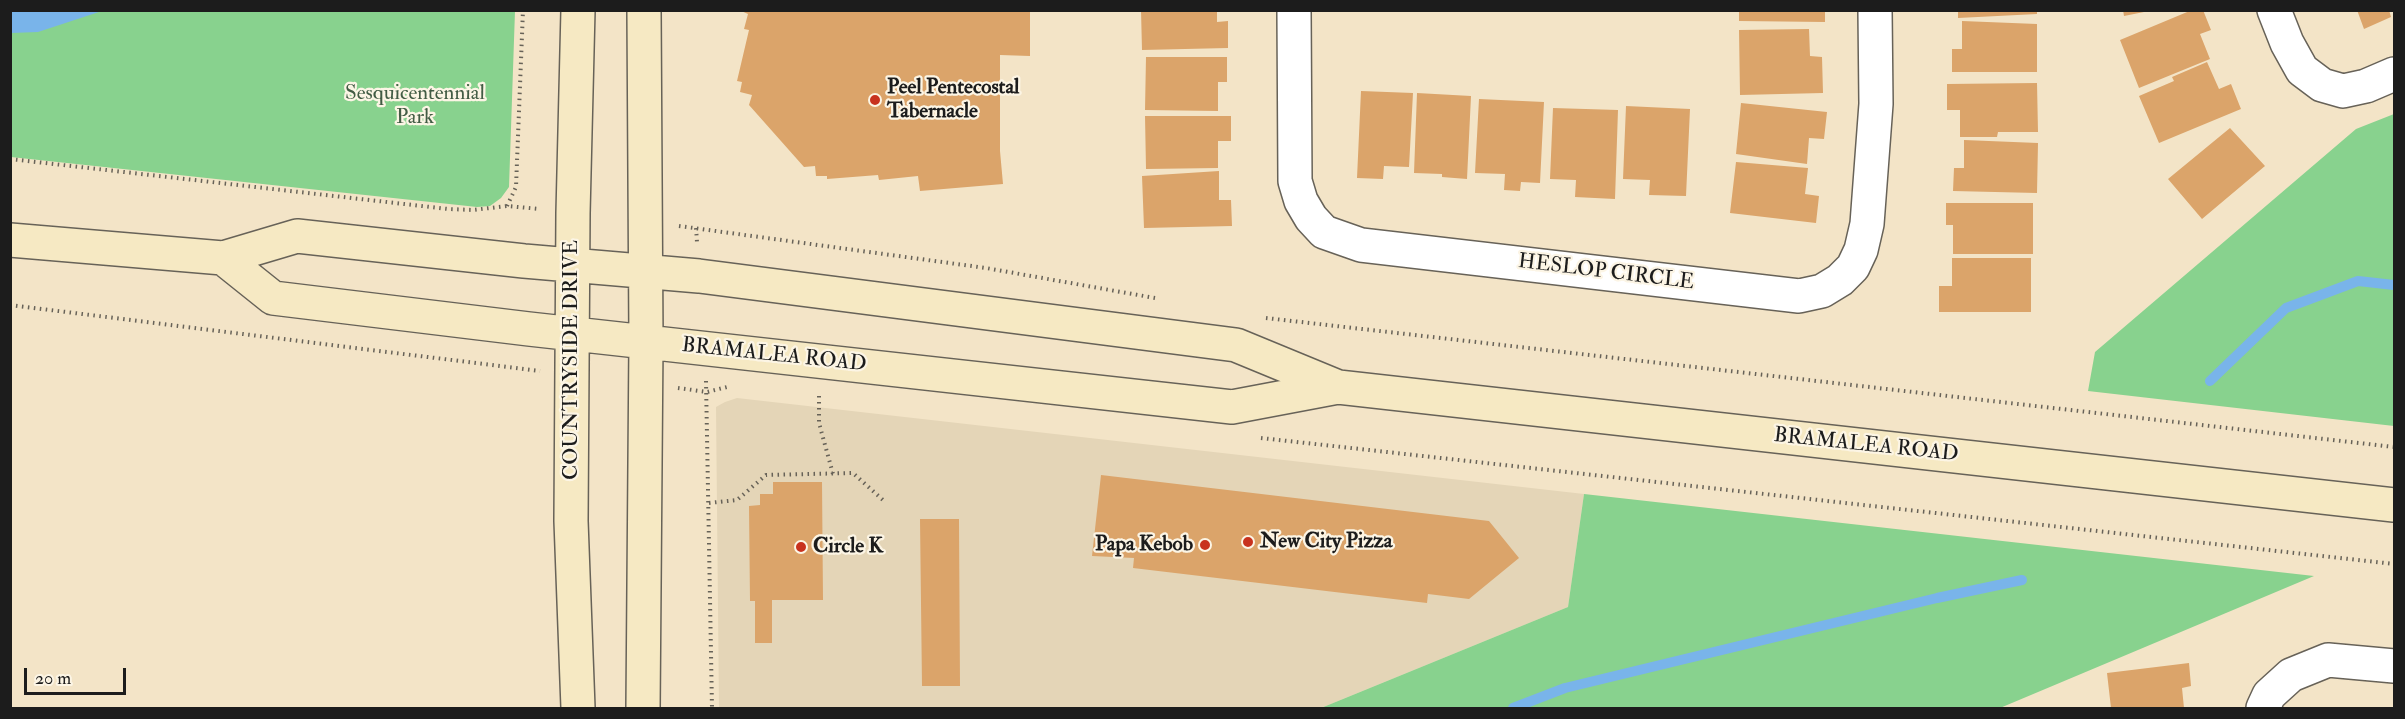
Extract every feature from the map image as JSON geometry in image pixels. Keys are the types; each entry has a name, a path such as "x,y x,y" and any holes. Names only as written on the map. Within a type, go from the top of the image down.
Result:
{"main road":[{"name":"COUNTRYSIDE DRIVE","path":"578,10 571,521 578,708"},
{"path":"643,708 646,341 644,10"},
{"name":"BRAMALEA ROAD","path":"10,240 223,258 297,236 699,276 1236,345 1338,387 2394,505"},
{"name":"BRAMALEA ROAD","path":"223,258 273,298 573,333 1232,407 1338,387"}],"street":[{"name":"HESLOP CIRCLE","path":"1294,10 1295,181 1301,201 1311,218 1324,232 1361,245 1798,296 1822,291 1840,280 1853,267 1861,250 1867,224 1876,104 1875,10"},
{"path":"2274,10 2287,43 2302,70 2322,85 2343,91 2366,86 2394,74"},
{"path":"2263,708 2269,695 2291,675 2328,660 2394,666"}],"path":[{"path":"10,159 448,209 473,210 507,206 516,187 523,10"},
{"path":"696,228 986,268 1162,299"},
{"path":"10,305 531,370"},
{"path":"1263,318 2394,447"},
{"path":"712,708 707,392 736,385"},
{"path":"819,387 819,423 833,474"},
{"path":"1250,436 2394,564"},
{"path":"709,503 737,500 766,475 853,473 884,501"}],"shaded area":[{"path":"737,398 1584,494 1568,607 1321,708 719,708 716,407"}],"green space":[{"name":"Sesquicentennial Park","path":"11,11 515,11 509,187 501,198 490,206 477,207 11,157"},
{"path":"2394,114 2394,426 2088,391 2095,352 2356,129"},
{"path":"1584,494 2314,576 2000,708 1321,708 1568,607"}],"water":[{"path":"10,11 102,11 38,32 11,33"}],"building":[{"name":"Peel Pentecostal Tabernacle","path":"739,10 1030,12 1030,56 1000,55 1000,151 1003,184 920,191 918,176 879,180 878,175 827,179 827,176 816,176 815,166 804,167 749,105 752,95 740,92 742,82 737,81 749,30 744,29 748,14"},
{"path":"1141,10 1217,10 1217,22 1228,21 1228,48 1142,50"},
{"path":"1739,10 1825,10 1825,22 1739,21"},
{"path":"1958,10 2037,10 2037,14 1958,18"},
{"path":"2123,10 2144,10 2144,12 2124,16"},
{"path":"2192,10 2203,10 2211,30 2200,34 2210,59 2139,88 2120,40"},
{"path":"2357,10 2389,10 2391,17 2364,29"},
{"path":"1962,21 2037,24 2037,72 1952,72 1952,49 1962,49"},
{"path":"1809,29 1810,56 1822,57 1823,93 1740,95 1739,30"},
{"path":"1146,57 1227,57 1227,82 1218,82 1218,111 1145,110"},
{"path":"2207,62 2219,89 2231,84 2241,109 2159,143 2139,96 2174,81 2172,77"},
{"path":"2037,83 2038,132 1998,132 1997,137 1960,137 1960,110 1947,110 1947,84"},
{"path":"1361,91 1413,93 1409,167 1384,166 1383,179 1357,178"},
{"path":"1417,93 1471,96 1467,179 1442,177 1442,174 1414,173"},
{"path":"1479,99 1544,102 1540,183 1521,182 1520,191 1504,190 1505,174 1475,173"},
{"path":"1741,103 1827,112 1824,139 1809,138 1807,164 1736,154"},
{"path":"1626,106 1690,109 1686,196 1649,195 1650,180 1623,179"},
{"path":"1553,108 1618,110 1615,199 1575,197 1576,180 1550,179"},
{"path":"1145,116 1231,116 1231,141 1218,141 1218,168 1146,169"},
{"path":"2230,128 2265,166 2202,219 2168,179"},
{"path":"1964,140 2038,143 2037,193 1953,191 1954,168 1964,168"},
{"path":"1736,162 1808,168 1805,194 1819,196 1816,223 1730,213"},
{"path":"1219,171 1219,200 1231,200 1232,226 1144,228 1142,176"},
{"path":"1946,203 2033,203 2033,254 1953,254 1953,225 1946,225"},
{"path":"1952,258 2031,258 2031,312 1939,312 1939,286 1952,286"},
{"path":"1101,475 1489,521 1519,558 1469,599 1428,594 1427,603 1133,568 1134,558 1092,556"},
{"path":"773,482 822,482 823,600 772,600 772,643 755,643 755,601 750,601 749,506 760,505 760,494 773,494"},
{"path":"920,519 959,519 960,686 922,686"},
{"path":"2189,663 2191,686 2182,688 2184,708 2111,708 2107,673"}],"waterway":[{"path":"2210,381 2286,308 2358,281 2394,285"},
{"path":"1513,708 1565,688 1937,598 2022,580"}],"place":[{"name":"Peel Pentecostal Tabernacle","path":"875,100"},
{"name":"New City Pizza","path":"1248,542"},
{"name":"Papa Kebob","path":"1205,545"},
{"name":"Circle K","path":"801,547"}]}
